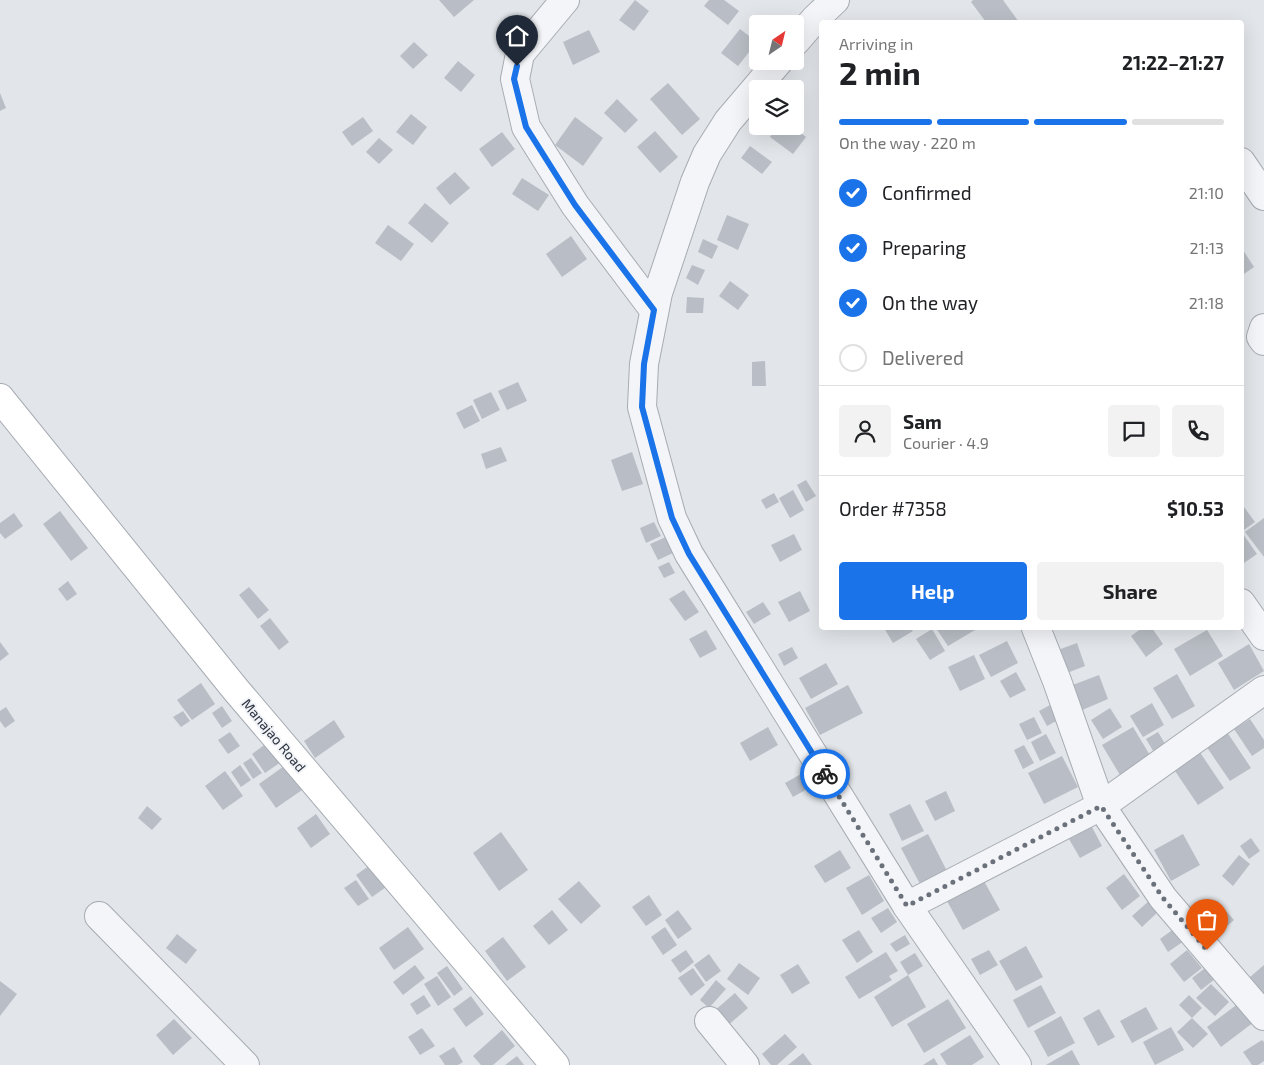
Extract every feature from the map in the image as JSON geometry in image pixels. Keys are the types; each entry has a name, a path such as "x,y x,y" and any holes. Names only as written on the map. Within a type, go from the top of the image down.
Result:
{"street":[{"path":"565,0 520,54 514,79 526,127 575,205 654,310"},
{"path":"804,31 835,0"},
{"path":"770,70 728,121 707,154 695,182 658,293 644,364 642,407 672,518 689,554 907,906 1017,1065"},
{"path":"1244,166 1264,196"},
{"path":"1264,328 1261,337 1264,341"},
{"name":"Manajao Road","path":"0,398 236,690 555,1065"},
{"path":"1244,607 1264,636"},
{"path":"1037,630 1057,681 1101,806 1163,898 1264,1016"},
{"path":"907,906 1101,806 1264,690"},
{"path":"99,916 245,1065"},
{"path":"709,1021 745,1065"}],"building":[{"path":"439,0 474,0 454,17"},
{"path":"635,0 649,11 634,31 619,20"},
{"path":"709,0 724,0 739,11 728,25 704,6"},
{"path":"973,0 1003,0 1018,20 984,20 971,2"},
{"path":"740,29 749,36 749,52 738,66 721,53"},
{"path":"589,30 600,52 573,65 563,42"},
{"path":"414,42 428,55 413,69 400,56"},
{"path":"458,61 475,75 461,92 444,78"},
{"path":"668,83 700,119 682,135 650,99"},
{"path":"0,93 6,108 0,111"},
{"path":"617,99 638,120 625,133 604,113"},
{"path":"411,114 427,127 413,145 396,132"},
{"path":"363,117 373,131 352,146 342,132"},
{"path":"575,117 603,138 583,166 555,145"},
{"path":"655,131 678,157 660,173 637,147"},
{"path":"502,132 515,149 492,167 479,149"},
{"path":"771,135 803,135 806,137 793,154 770,137"},
{"path":"379,138 393,150 379,164 366,152"},
{"path":"750,146 772,162 762,174 741,158"},
{"path":"455,172 470,188 450,205 436,188"},
{"path":"522,178 549,195 538,211 512,194"},
{"path":"425,203 449,223 432,243 408,223"},
{"path":"727,215 749,224 738,250 717,240"},
{"path":"388,225 414,244 401,261 375,243"},
{"path":"571,236 587,259 562,277 546,254"},
{"path":"703,239 718,246 712,259 698,252"},
{"path":"1244,252 1254,267 1244,274"},
{"path":"692,265 705,270 698,285 686,278"},
{"path":"730,281 749,295 738,310 719,296"},
{"path":"687,297 704,298 703,313 686,313"},
{"path":"765,361 766,386 752,386 752,362"},
{"path":"518,382 527,401 507,410 498,391"},
{"path":"491,392 500,410 482,419 473,400"},
{"path":"472,405 480,421 464,429 456,413"},
{"path":"501,447 507,461 486,469 481,454"},
{"path":"632,452 643,484 622,491 611,460"},
{"path":"806,480 816,496 806,502 797,485"},
{"path":"793,490 804,510 790,518 779,498"},
{"path":"774,493 779,502 766,509 761,500"},
{"path":"1244,507 1255,522 1244,530"},
{"path":"60,511 88,548 71,561 43,524"},
{"path":"14,513 23,526 5,539 0,533 0,523"},
{"path":"1264,518 1264,557 1245,532"},
{"path":"654,522 661,536 646,543 640,528"},
{"path":"794,534 802,550 780,562 771,545"},
{"path":"1244,535 1257,554 1244,563"},
{"path":"666,537 673,553 658,560 650,544"},
{"path":"669,562 675,573 664,578 658,567"},
{"path":"68,581 77,594 67,601 58,589"},
{"path":"249,587 269,610 258,619 239,595"},
{"path":"684,590 699,612 685,621 669,599"},
{"path":"800,591 810,611 789,622 778,602"},
{"path":"763,602 771,614 754,624 746,612"},
{"path":"270,618 289,642 279,650 260,626"},
{"path":"706,630 717,649 700,658 689,639"},
{"path":"885,630 913,631 893,643"},
{"path":"933,630 945,651 930,660 916,639"},
{"path":"937,630 975,630 948,646"},
{"path":"1139,630 1153,630 1163,644 1146,657 1131,636"},
{"path":"1207,630 1223,656 1190,676 1174,649"},
{"path":"1007,641 1018,663 991,677 979,655"},
{"path":"0,642 9,654 0,661"},
{"path":"1077,643 1085,666 1067,673 1058,650"},
{"path":"1249,644 1264,671 1234,690 1218,663"},
{"path":"792,647 798,658 784,666 778,654"},
{"path":"974,655 985,679 960,691 948,667"},
{"path":"826,663 838,684 811,699 799,678"},
{"path":"1016,672 1026,690 1010,698 1000,681"},
{"path":"1177,674 1195,706 1172,719 1153,688"},
{"path":"1099,675 1108,699 1080,711 1070,686"},
{"path":"201,683 215,704 192,720 177,700"},
{"path":"848,685 863,713 820,735 805,708"},
{"path":"1152,703 1164,725 1143,737 1130,716"},
{"path":"1052,704 1060,719 1047,726 1039,711"},
{"path":"222,706 232,721 222,728 212,713"},
{"path":"6,707 15,721 5,728 0,721 0,711"},
{"path":"1110,708 1122,727 1103,739 1091,720"},
{"path":"183,711 190,721 181,727 173,717"},
{"path":"1034,717 1042,733 1027,740 1019,724"},
{"path":"1250,719 1264,740 1264,748 1252,756 1234,729"},
{"path":"334,720 345,737 315,758 304,741"},
{"path":"768,727 778,745 750,761 740,743"},
{"path":"1133,727 1151,757 1120,775 1102,745"},
{"path":"230,732 240,746 228,754 218,740"},
{"path":"1158,732 1167,747 1155,754 1146,739"},
{"path":"1227,732 1251,768 1230,781 1206,746"},
{"path":"1046,734 1056,753 1040,761 1031,742"},
{"path":"267,743 281,762 265,773 252,754"},
{"path":"1024,745 1034,763 1023,769 1014,750"},
{"path":"1197,748 1224,788 1198,805 1171,765"},
{"path":"1062,756 1078,787 1044,804 1028,773"},
{"path":"251,758 262,773 253,779 243,763"},
{"path":"287,764 305,788 276,808 259,784"},
{"path":"240,765 251,780 241,787 231,772"},
{"path":"225,771 243,796 223,810 205,786"},
{"path":"801,774 809,788 793,797 785,783"},
{"path":"946,791 955,811 935,821 925,801"},
{"path":"910,804 924,831 902,841 889,814"},
{"path":"147,806 162,819 152,830 138,818"},
{"path":"316,814 330,834 311,848 297,828"},
{"path":"1092,827 1102,846 1080,858 1069,839"},
{"path":"501,832 528,870 499,891 473,853"},
{"path":"928,834 947,871 920,884 901,848"},
{"path":"1183,834 1200,865 1171,881 1154,850"},
{"path":"1251,838 1260,851 1249,859 1240,846"},
{"path":"840,850 851,868 825,883 814,866"},
{"path":"1239,855 1250,864 1233,886 1222,876"},
{"path":"373,863 389,885 372,897 356,875"},
{"path":"1124,874 1140,896 1122,910 1106,888"},
{"path":"869,875 884,901 862,915 846,888"},
{"path":"356,880 369,899 358,906 344,888"},
{"path":"579,881 601,906 581,924 558,899"},
{"path":"984,881 1000,910 963,930 947,901"},
{"path":"649,895 662,915 646,926 632,907"},
{"path":"1150,900 1159,911 1142,927 1132,916"},
{"path":"1217,901 1234,920 1213,938 1196,919"},
{"path":"888,908 897,922 881,933 871,918"},
{"path":"552,910 568,930 549,945 533,926"},
{"path":"678,910 692,929 678,939 665,920"},
{"path":"408,927 424,949 394,970 379,948"},
{"path":"665,927 677,945 663,955 651,937"},
{"path":"1175,928 1184,941 1168,952 1160,939"},
{"path":"859,930 873,952 857,963 842,940"},
{"path":"177,934 197,950 186,964 166,948"},
{"path":"905,935 910,944 896,952 890,944"},
{"path":"503,937 526,967 507,981 485,951"},
{"path":"1026,946 1043,977 1016,991 999,961"},
{"path":"686,950 694,962 680,973 671,960"},
{"path":"989,950 998,965 980,975 971,959"},
{"path":"1187,950 1202,968 1184,982 1170,964"},
{"path":"886,952 898,971 889,976 892,980 859,999 845,977"},
{"path":"915,953 923,966 908,975 900,962"},
{"path":"709,954 721,971 706,982 694,965"},
{"path":"739,963 760,978 748,995 727,979"},
{"path":"798,964 810,983 792,994 780,975"},
{"path":"415,965 425,978 403,995 393,982"},
{"path":"1209,965 1219,976 1201,990 1192,978"},
{"path":"1264,965 1264,994 1250,977"},
{"path":"447,966 463,989 454,996 437,973"},
{"path":"693,968 705,985 691,996 678,978"},
{"path":"908,975 926,1007 892,1027 874,997"},
{"path":"437,976 451,997 438,1006 424,984"},
{"path":"716,980 726,989 709,1008 700,1000"},
{"path":"0,981 17,994 0,1016"},
{"path":"1211,984 1229,1002 1215,1016 1196,998"},
{"path":"1041,985 1056,1013 1028,1028 1013,1000"},
{"path":"735,993 748,1008 726,1027 713,1012"},
{"path":"424,995 431,1006 417,1015 410,1004"},
{"path":"1189,995 1202,1008 1192,1018 1179,1005"},
{"path":"471,996 484,1014 466,1027 453,1009"},
{"path":"948,999 966,1028 924,1053 907,1024"},
{"path":"1239,1003 1254,1022 1221,1047 1207,1027"},
{"path":"1146,1007 1158,1029 1132,1043 1120,1021"},
{"path":"1099,1009 1115,1037 1098,1046 1083,1018"},
{"path":"1061,1016 1075,1043 1048,1057 1034,1031"},
{"path":"1192,1018 1208,1034 1193,1048 1177,1032"},
{"path":"174,1019 192,1038 173,1055 156,1035"},
{"path":"1171,1027 1184,1050 1155,1065 1143,1042"},
{"path":"422,1028 435,1046 420,1055 408,1037"},
{"path":"502,1030 515,1046 493,1065 481,1065 473,1056"},
{"path":"785,1034 797,1047 777,1065 771,1065 762,1054"},
{"path":"970,1035 984,1057 972,1065 947,1065 940,1054"},
{"path":"1262,1040 1264,1042 1264,1061 1258,1065 1252,1065 1243,1052"},
{"path":"454,1047 463,1062 458,1065 445,1065 439,1056"},
{"path":"1072,1050 1080,1065 1046,1065"},
{"path":"803,1053 812,1065 788,1065"},
{"path":"517,1056 524,1065 505,1065"},
{"path":"934,1058 938,1065 923,1065"}],"way so far":[{"path":"825,774 907,906 1101,806 1163,898 1207,950"}],"route":[{"path":"517,66 514,79 526,127 575,205 654,310 644,364 642,407 672,518 689,554 825,774"}]}
